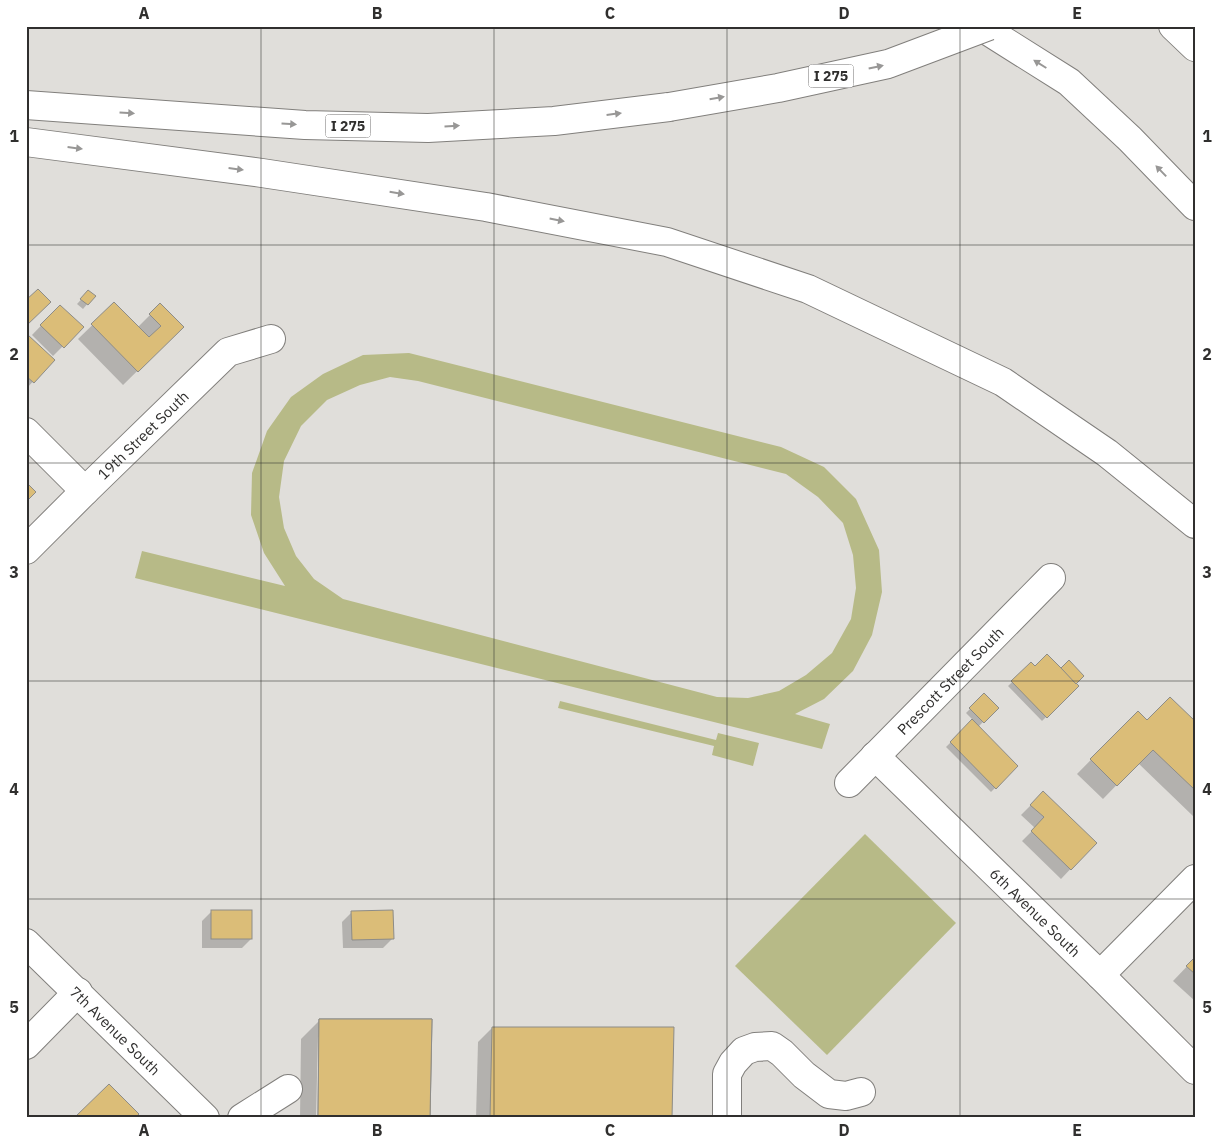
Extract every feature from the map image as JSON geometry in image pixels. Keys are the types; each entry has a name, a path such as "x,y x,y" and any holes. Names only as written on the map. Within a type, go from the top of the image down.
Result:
{"main road":[{"path":"980,26 1069,82 1130,139 1195,206"},
{"name":"I 275","path":"26,105 305,125 428,128 554,122 669,107 778,88 888,64 989,26"},
{"path":"1173,26 1195,48"},
{"path":"26,142 262,173 486,207 667,242 808,290 1003,382 1107,453 1195,524"},
{"name":"19th Street South","path":"26,550 228,352 271,339"},
{"path":"26,432 86,491"},
{"name":"Prescott Street South","path":"849,783 1051,578"},
{"name":"6th Avenue South","path":"875,756 1195,1070"},
{"path":"1100,975 1195,879"},
{"name":"7th Avenue South","path":"26,943 205,1118"},
{"path":"26,1045 78,992"},
{"path":"727,1118 727,1074 732,1063 744,1051 755,1047 772,1046 782,1053 804,1075 829,1094 846,1096 861,1092"},
{"path":"242,1118 288,1089"}],"green space":[{"path":"409,353 781,447 824,467 856,499 879,550 882,592 872,635 853,671 824,699 795,714 830,724 822,749 135,578 142,551 285,586 264,553 251,515 252,473 267,431 291,397 323,374 363,355","holes":["390,377 418,381 786,474 818,497 843,523 853,555 856,588 851,619 832,653 806,675 779,691 748,698 717,697 343,599 314,579 296,556 284,528 279,497 284,461 301,426 327,400 360,385"]},
{"path":"560,701 716,740 718,733 759,743 753,766 712,755 714,746 558,708"},
{"path":"865,834 956,923 827,1055 735,966"}],"building":[{"path":"38,289 51,302 26,326 26,300"},
{"path":"88,290 96,296 88,305 80,299"},
{"path":"114,302 149,337 161,326 149,314 160,303 184,327 138,372 91,324"},
{"path":"60,305 84,327 64,348 40,325"},
{"path":"28,335 55,360 34,383 26,376 26,336"},
{"path":"26,482 36,492 26,502"},
{"path":"1047,654 1079,686 1047,718 1011,681 1031,662 1035,666"},
{"path":"1069,660 1084,676 1076,684 1061,668"},
{"path":"984,693 999,708 984,723 969,708"},
{"path":"1170,697 1195,721 1195,790 1153,750 1117,786 1090,759 1138,711 1147,720"},
{"path":"972,719 1018,766 996,789 950,742"},
{"path":"1043,791 1097,843 1071,870 1031,831 1044,817 1030,805"},
{"path":"211,910 252,910 252,939 211,939"},
{"path":"393,910 394,939 352,940 351,911"},
{"path":"1195,957 1195,974 1186,966"},
{"path":"319,1019 432,1019 430,1118 318,1118"},
{"path":"319,1019 432,1019 430,1118 318,1118"},
{"path":"492,1027 674,1027 672,1118 490,1118"},
{"path":"109,1084 139,1114 135,1118 74,1118"}]}
